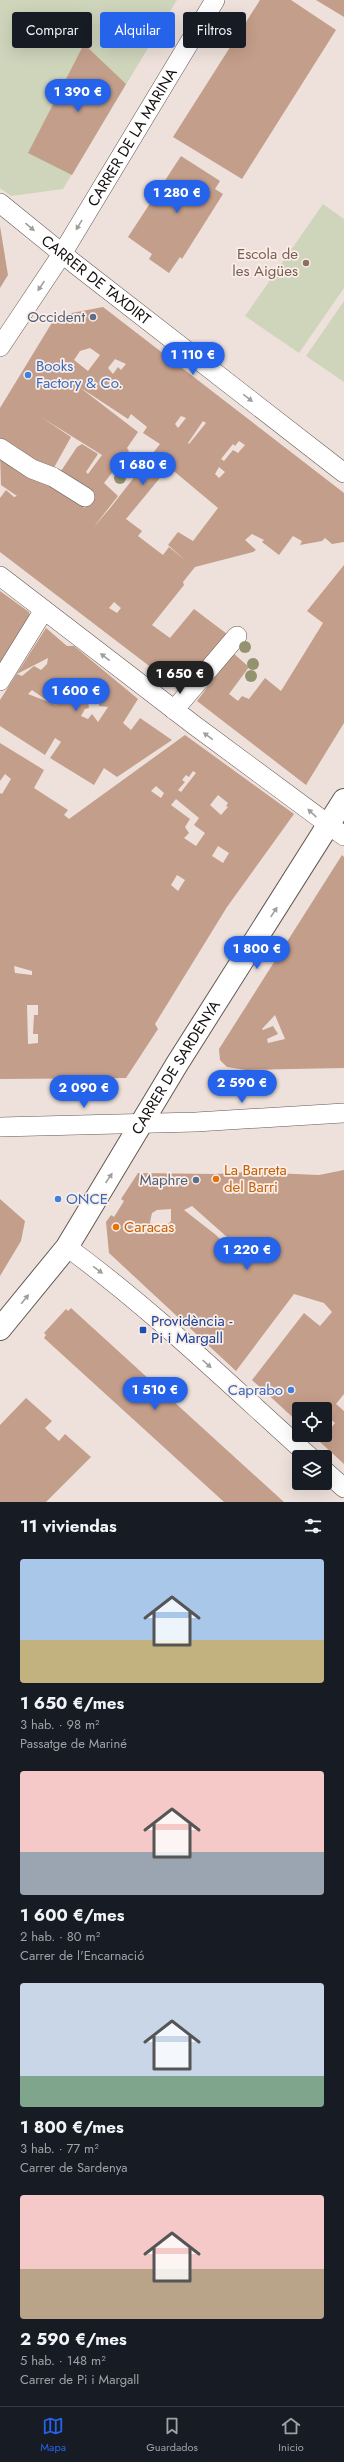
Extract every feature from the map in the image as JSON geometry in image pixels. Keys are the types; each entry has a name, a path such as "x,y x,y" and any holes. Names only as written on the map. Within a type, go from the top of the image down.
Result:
{"street":[{"name":"CARRER DE LA MARINA","path":"0,347 62,254 215,0"},
{"name":"CARRER DE TAXDIRT","path":"0,203 62,254 344,473"},
{"path":"0,448 32,469 53,477 85,497"},
{"path":"0,576 174,710 336,831"},
{"path":"0,682 44,610"},
{"path":"174,710 237,636"},
{"name":"CARRER DE SARDENYA","path":"0,1329 67,1247 142,1123 336,831 344,800"},
{"path":"0,1127 196,1122 344,1113"},
{"path":"67,1247 148,1311 302,1450"},
{"path":"332,1477 344,1488"}],"green space":[{"path":"0,0 177,0 170,12 100,12 100,48 148,48 63,189 11,196 0,188"},
{"path":"323,204 344,219 344,288 299,353 245,316"},
{"path":"344,301 344,382 306,356"}],"building":[{"path":"260,0 291,0 336,30 242,179 173,137 230,48 246,48 246,22"},
{"path":"316,0 344,0 344,17"},
{"path":"82,48 88,48 126,84 72,175 28,153"},
{"path":"181,156 220,181 215,189 223,194 182,259 180,257 169,273 149,259 152,254 128,237"},
{"path":"0,226 8,275 0,288"},
{"path":"103,307 344,493 344,542 332,544 325,538 322,541 300,545 302,541 293,536 279,555 262,542 264,540 252,534 245,540 256,550 253,552 195,567 183,582 184,585 152,625 170,638 194,609 227,634 182,691 0,552 0,498 6,490 14,497 17,496 1,485 0,453 79,501 84,508 93,497 59,474 77,447 82,444 98,454 86,472 88,474 102,455 41,417 71,437 51,473 0,442 0,408 56,316","holes":["90,348 100,355 88,371 74,360 80,351","115,359 126,364 121,370 118,367 113,374 108,368","78,386 128,419 131,414 147,427 143,433 160,444 93,528 118,496 104,483 129,451 127,448 138,432","181,416 186,418 178,428 175,424","203,421 206,423 189,444 188,443","239,441 245,445 238,453 233,450 224,461 221,459 233,444 235,446","169,467 218,508 193,541 178,532 168,545 185,560 169,547 163,555 138,536 142,531 126,519","219,467 225,472 219,478 215,474","114,602 121,608 117,613 109,608"]},
{"path":"344,565 344,723 306,785 197,701 233,653 249,667 229,694 238,701 242,696 249,699 265,678 281,691 323,623 307,611"},
{"path":"0,591 29,612 30,617 0,664"},
{"path":"46,628 67,646 74,646 138,699 123,723 131,730 140,718 172,740 117,777 104,768 94,785 50,758 61,742 55,738 45,755 0,726 0,700","holes":["48,658 47,664 41,670 34,666 22,676 17,674","32,690 59,706 28,694","95,701 99,702 99,706 108,707 98,722 92,714 88,719 81,716 85,709 89,708 88,702"]},
{"path":"185,735 294,814 227,907 155,1024 158,1029 126,1078 0,1079 0,793 2,794 11,779 5,774 0,781 0,743 44,770 34,788 68,810 64,815 69,819","holes":["193,771 196,773 181,792 178,790 185,782 182,780 186,775 189,777","156,786 164,793 161,798 151,791","218,795 228,803 226,806 228,807 221,815 210,805","176,799 199,818 194,825 205,833 196,846 184,838 189,833 185,827 190,819 171,805","218,846 229,853 223,863 212,856","177,875 185,880 178,891 171,885","14,966 32,971 32,975 15,973","27,1005 38,1005 38,1015 34,1015 33,1034 38,1034 38,1043 28,1044"]},
{"path":"342,855 344,857 344,1068 246,1070 227,1067 220,1060 219,1049","holes":["275,1015 285,1039 268,1043 267,1039 278,1034 273,1026 263,1030 262,1029"]},
{"path":"344,1170 344,1394 336,1404 344,1411 344,1464 332,1453 332,1450 329,1450 320,1442 332,1442 332,1427 335,1423 332,1420 332,1402 292,1402 292,1417 252,1380 304,1313 320,1326 332,1312 324,1303 294,1294 236,1371 109,1253 106,1222 111,1215 114,1217 124,1201 121,1199 138,1173 215,1174 248,1172 319,1175","holes":["192,1206 245,1253 240,1259 216,1235 184,1210","171,1209 171,1221 159,1233 150,1222 152,1213 157,1210"]},
{"path":"0,1199 25,1221 21,1241 0,1276"},
{"path":"71,1308 284,1502 224,1502 44,1338 46,1335 44,1333 66,1309 68,1311"},
{"path":"26,1398 52,1421 45,1428 49,1432 59,1441 65,1434 91,1457 46,1502 0,1502 0,1425"}],"place":[{"name":"Escola de les Aigües","path":"306,263"},
{"name":"Occident","path":"93,317"},
{"name":"Books Factory & Co.","path":"28,375"},
{"name":"La Barreta del Barri","path":"216,1179"},
{"name":"Maphre","path":"196,1180"},
{"name":"ONCE","path":"58,1199"},
{"name":"Caracas","path":"116,1227"},
{"name":"Providència - Pi i Margall","path":"143,1330"},
{"name":"Caprabo","path":"291,1390"}]}
